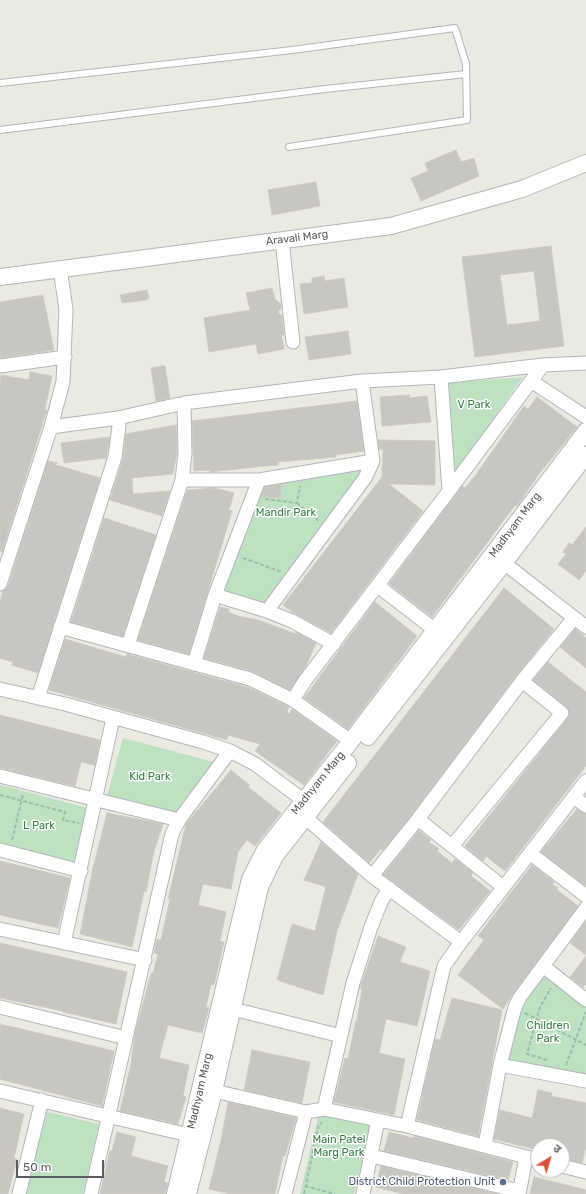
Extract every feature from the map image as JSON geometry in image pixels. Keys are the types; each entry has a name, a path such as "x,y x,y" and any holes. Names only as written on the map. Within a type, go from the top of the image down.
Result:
{"street":[{"name":"Aravali Marg","path":"0,277 391,226 522,189 586,163"},
{"path":"282,240 293,342"},
{"path":"0,584 2,570 51,427 63,382 66,309 60,269"},
{"path":"0,366 65,357"},
{"path":"51,427 118,418 184,403 362,381 441,377 543,365 586,363"},
{"path":"293,700 304,682 450,491 543,365"},
{"path":"441,377 450,491"},
{"path":"531,380 586,417"},
{"path":"267,611 365,478 373,462 362,381"},
{"path":"128,644 182,480 185,453 184,403"},
{"path":"38,698 116,457 119,426 118,418"},
{"name":"Madhyam Marg","path":"188,1194 214,1091 260,887 275,856 351,741 586,431"},
{"name":"Madhyam Marg","path":"175,1194 250,879 265,850 307,808 504,563 586,455"},
{"path":"182,480 259,480 373,462"},
{"path":"194,664 215,595 259,480"},
{"path":"504,563 586,627"},
{"path":"378,586 435,630"},
{"path":"215,595 267,611 292,621 334,644"},
{"path":"372,876 418,819 522,681 574,618"},
{"path":"60,627 128,644 250,679 293,700 351,741"},
{"path":"452,846 562,714 522,681"},
{"path":"0,689 203,742 230,751 255,764 307,808 372,876 461,942"},
{"path":"64,943 114,718"},
{"path":"91,1194 145,960 172,834 179,820 230,751"},
{"path":"0,776 96,801 179,820"},
{"path":"408,1126 444,966 503,887 531,854 586,781"},
{"path":"574,797 586,806"},
{"path":"418,819 503,887"},
{"path":"3,844 81,871"},
{"path":"531,854 586,896"},
{"path":"325,1115 353,983 371,927 381,902 389,888"},
{"path":"484,1145 500,1065 515,1007 520,996 586,908"},
{"path":"0,929 145,960"},
{"path":"543,966 586,1000"},
{"path":"0,1007 126,1038"},
{"path":"233,1009 341,1036"},
{"path":"500,1065 586,1081"},
{"path":"0,1091 189,1135"},
{"path":"214,1091 306,1112 378,1120 408,1126 530,1157"},
{"path":"19,1194 42,1100"},
{"path":"285,1194 306,1112"},
{"path":"363,1194 372,1156 378,1120"},
{"path":"372,1156 519,1193 530,1163"},
{"path":"570,1168 586,1172"}],"lane":[{"path":"0,83 292,50 455,28 466,64 467,120 289,147"},
{"path":"0,130 325,89 466,74"}],"path":[{"path":"297,503 303,473"},
{"path":"262,499 297,503 320,522"},
{"path":"240,558 293,575"},
{"path":"0,795 65,812 64,820 80,823 79,830"},
{"path":"12,840 21,801"},
{"path":"3,844 12,840 19,842"},
{"path":"552,987 540,1007 527,1054 553,1062"},
{"path":"524,1012 586,1045"},
{"path":"559,1064 566,1066 586,1012"},
{"path":"304,1194 318,1127 325,1115"},
{"path":"305,1186 336,1194"}],"green space":[{"name":"V Park","path":"523,377 453,476 449,383"},
{"name":"Mandir Park","path":"373,461 267,611 215,595 259,480"},
{"name":"Kid Park","path":"123,738 214,762 173,815 106,799"},
{"name":"L Park","path":"0,785 88,808 73,867 0,848"},
{"name":"Children Park","path":"543,966 586,1000 586,1081 500,1065 515,1007"},
{"path":"44,1111 99,1124 83,1194 25,1194"},
{"name":"Main Patel Marg Park","path":"319,1113 372,1122 354,1194 300,1194"}],"building":[{"path":"456,150 461,162 474,158 479,176 421,201 411,178 428,171 425,163"},
{"path":"316,182 320,206 272,215 268,190"},
{"path":"551,246 564,346 475,357 462,257","holes":["534,271 540,321 507,325 500,275"]},
{"path":"324,276 325,281 344,278 348,307 304,314 300,284 312,283 312,278"},
{"path":"272,288 275,299 281,304 281,308 278,312 282,316 284,335 281,335 284,349 258,354 256,344 209,352 204,318 250,310 246,293"},
{"path":"147,290 149,298 146,300 122,303 120,295"},
{"path":"43,295 54,350 0,358 0,302"},
{"path":"348,331 351,354 309,360 305,337"},
{"path":"165,366 170,398 156,401 151,368"},
{"path":"30,372 52,376 45,409 47,410 2,552 0,551 1,375 29,380"},
{"path":"409,395 409,398 427,396 431,422 382,426 380,397"},
{"path":"537,397 577,427 539,474 517,506 515,505 432,617 389,584 462,486 465,488 475,476 524,406 528,409"},
{"path":"357,401 364,451 336,455 336,457 278,462 278,465 210,472 210,470 194,471 192,421"},
{"path":"176,425 177,452 173,474 132,478 133,494 170,491 162,516 110,500 123,459 126,434"},
{"path":"110,437 106,458 64,463 61,443"},
{"path":"378,440 435,441 435,485 389,484 423,511 331,633 292,612 283,605 382,477 383,449 379,449"},
{"path":"48,461 58,463 53,464 100,478 38,673 12,665 13,662 0,658 0,601 3,591 8,586"},
{"path":"281,485 280,498 262,497 265,487"},
{"path":"215,488 234,493 229,510 232,511 189,654 138,640 187,490"},
{"path":"104,518 156,535 123,636 71,622"},
{"path":"586,527 586,571 579,580 558,564 566,554 563,552 569,543 572,545"},
{"path":"504,588 554,629 516,676 412,814 383,850 381,849 369,863 323,822"},
{"path":"375,602 417,636 348,729 304,698"},
{"path":"220,607 229,609 228,612 238,616 258,620 296,634 296,632 316,643 306,666 290,690 252,671 204,658"},
{"path":"575,629 586,638 586,668 560,647"},
{"path":"65,639 126,657 127,654 247,687 289,707 287,712 289,714 292,709 337,741 304,785 255,751 260,744 228,735 227,740 49,690"},
{"path":"548,662 586,692 586,766 505,871 486,856 483,861 465,846 570,715 567,707 533,680"},
{"path":"0,715 100,740 95,765 81,762 75,786 0,768"},
{"path":"231,770 249,785 248,787 281,813 255,846 247,840 238,852 231,889 203,884 198,905 226,912 220,941 224,942 214,985 211,984 206,1007 209,1008 202,1033 168,1025 159,1058 189,1065 183,1096 186,1097 178,1124 120,1111 131,1064 135,1034 151,973 153,973 158,954 154,953 157,939 161,940 170,899 168,899 186,824"},
{"path":"577,809 586,814 586,886 541,852"},
{"path":"107,813 163,824 154,851 146,892 144,891 132,947 80,934 93,868"},
{"path":"419,831 431,840 429,842 439,849 437,851 452,863 455,859 473,873 471,876 490,891 459,930 383,875"},
{"path":"321,842 358,874 337,931 323,995 277,980 292,924 315,931 326,887 304,880"},
{"path":"0,861 70,878 58,928 0,915"},
{"path":"532,865 554,882 552,884 558,888 557,890 578,906 503,1009 458,975 484,940 478,936"},
{"path":"586,921 586,955 570,943"},
{"path":"378,936 406,947 400,962 430,971 417,1026 386,1019 379,1053 405,1059 394,1115 334,1102 345,1058 348,1059 356,1020 357,1021 362,989 360,988"},
{"path":"0,943 127,972 116,1024 0,998"},
{"path":"586,956 586,984 583,987 570,977"},
{"path":"452,998 502,1010 478,1136 417,1120 435,1039 440,1040"},
{"path":"0,1024 114,1051 102,1106 0,1079"},
{"path":"252,1050 310,1062 302,1103 244,1090"},
{"path":"538,1090 552,1093 551,1096 586,1103 586,1146 582,1163 570,1160 570,1138 530,1138 530,1148 494,1139 500,1110 532,1118"},
{"path":"228,1102 296,1118 285,1156 283,1156 275,1194 231,1194 209,1189 222,1136"},
{"path":"0,1108 24,1114 14,1158 17,1159 8,1194 0,1194"},
{"path":"117,1132 136,1137 131,1156 168,1166 164,1182 168,1183 165,1194 100,1194 110,1151 112,1151"},
{"path":"389,1132 413,1138 414,1136 513,1162 508,1180 384,1151"},
{"path":"381,1166 497,1194 404,1194 376,1187"},
{"path":"534,1178 586,1190 586,1194 530,1194"}],"place":[{"name":"District Child Protection Unit","path":"503,1182"}]}
